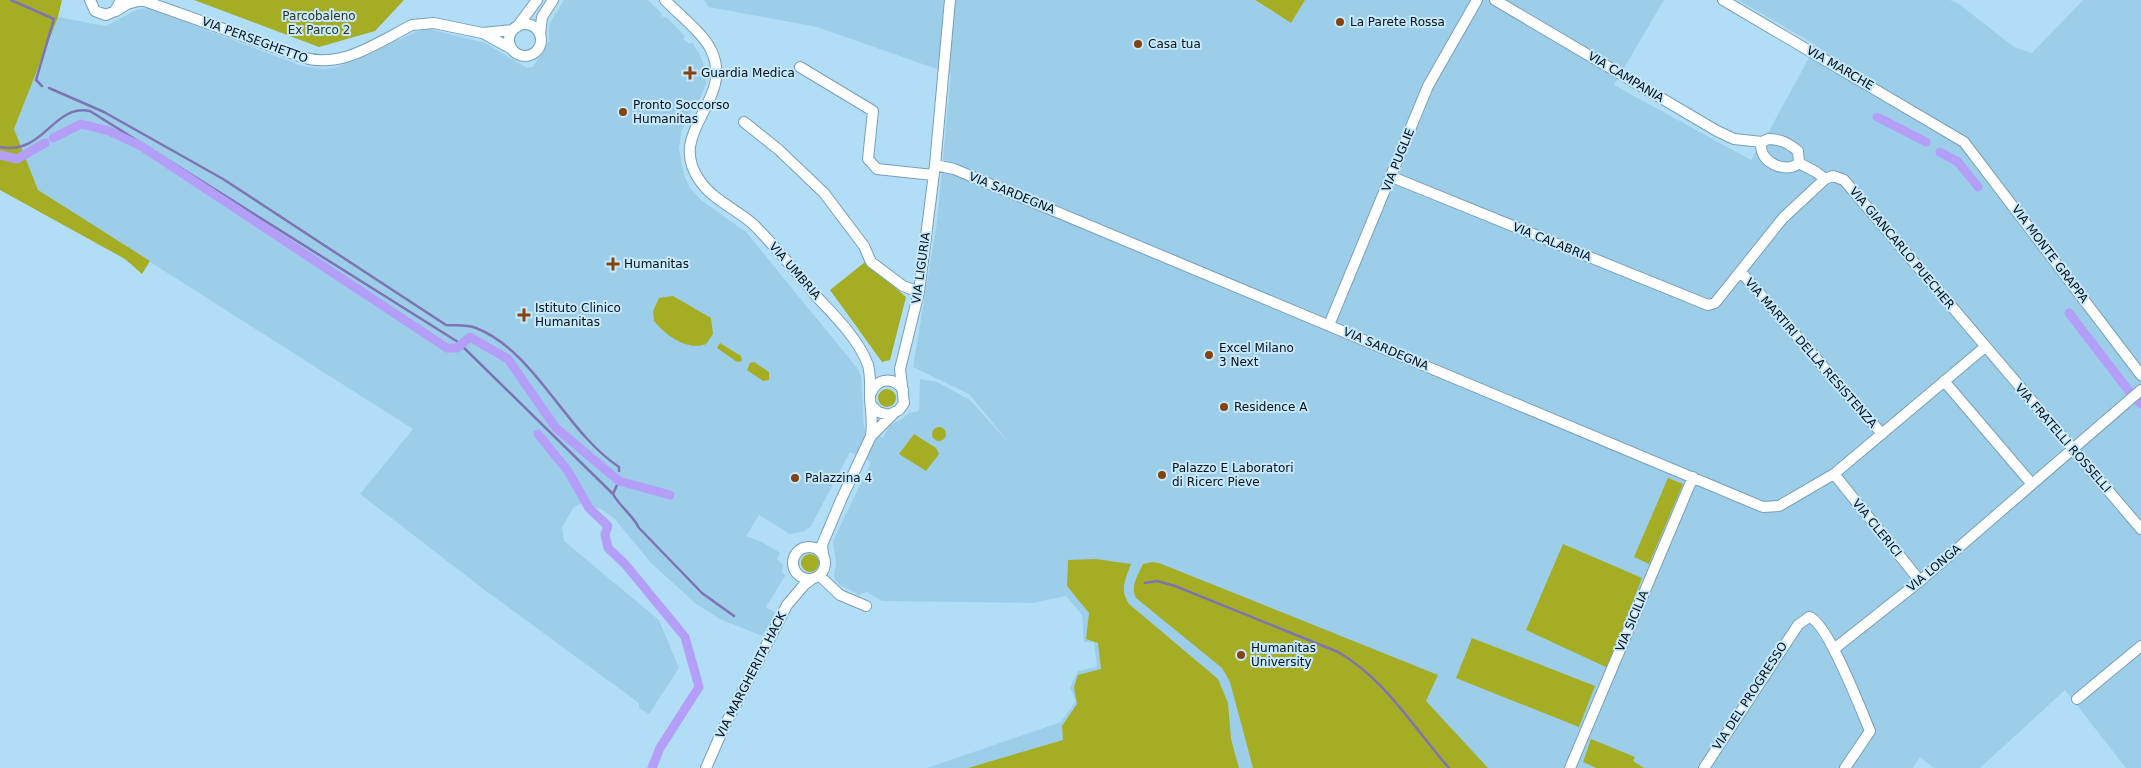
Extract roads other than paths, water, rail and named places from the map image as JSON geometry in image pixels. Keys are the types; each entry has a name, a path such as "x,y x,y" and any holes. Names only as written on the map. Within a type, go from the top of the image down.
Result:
{"street":[{"path":"90,0 92,7 98,13 106,15 115,11 121,0"},
{"name":"VIA PERSEGHETTO","path":"115,11 127,4 142,0 315,62 342,59 412,25 423,23 482,33 515,29"},
{"path":"537,0 515,29 510,40 512,49 519,55 531,55 539,47 542,17 553,0"},
{"name":"VIA UMBRIA","path":"664,0 710,48 717,67 712,98 692,132 690,144 692,167 705,187 752,223 781,253 858,346 867,364 871,393"},
{"name":"VIA LIGURIA","path":"903,391 900,369 919,292 934,170 950,0"},
{"name":"VIA PUGLIE","path":"1329,325 1392,177 1428,86 1476,0"},
{"name":"VIA CAMPANIA","path":"1495,0 1717,131 1734,139 1762,142 1768,139 1780,139 1786,142 1798,151 1799,163 1825,179"},
{"name":"VIA MARCHE","path":"1723,0 1956,136"},
{"path":"515,29 529,25 540,34"},
{"name":"VIA PERSEGHETTO","path":"482,33 512,49"},
{"name":"VIA SARDEGNA","path":"800,67 873,111 868,159 871,165 877,169 960,172 1763,506 1779,506 1834,474 1985,347"},
{"path":"744,122 779,150 824,193 864,246 871,262 903,286 919,292"},
{"name":"VIA MONTE GRAPPA","path":"1956,136 1968,145 1980,160 2141,375"},
{"path":"1762,142 1762,152 1773,164 1787,169 1795,168 1799,163"},
{"name":"VIA GIANCARLO PUECHER","path":"1825,179 1833,176 1844,180 1985,347"},
{"name":"VIA CALABRIA","path":"1392,177 1712,305 1741,272"},
{"path":"1741,272 1783,218 1825,179"},
{"name":"VIA MARTIRI DELLA RESISTENZA","path":"1741,272 1882,434"},
{"name":"VIA FRATELLI ROSSELLI","path":"1985,347 2141,529"},
{"path":"788,605 804,585 816,577 826,565 822,545 871,436 904,403 903,391 900,386 886,381 867,364"},
{"path":"871,436 871,393 877,384 886,381 900,369"},
{"path":"1944,381 2031,484"},
{"name":"VIA LONGA","path":"1834,649 1920,581 2141,390"},
{"path":"872,405 881,414 893,414"},
{"name":"VIA CLERICI","path":"1834,474 1920,581"},
{"name":"VIA SICILIA","path":"1573,767 1693,477"},
{"path":"788,605 793,588 794,556 819,535 841,500"},
{"path":"806,547 815,548 823,554"},
{"path":"794,570 802,578 816,577 840,595 866,606"},
{"name":"VIA MARGHERITA HACK","path":"706,768 715,745 788,605"},
{"name":"VIA DEL PROGRESSO","path":"1704,768 1798,625 1809,617 1815,618 1834,649"},
{"path":"2077,699 2141,646"},
{"path":"1834,649 1870,731 1845,768"},
{"path":"713,768 715,745"}],"waterway":[{"path":"11,0 54,19 36,80 42,86"},
{"path":"49,88 104,112 223,179 446,325 476,328 497,339 516,354 582,433 600,452 619,467 619,471"},
{"path":"0,147 15,148 27,144 38,138 66,115 77,111 90,111 458,342 613,494 639,528 702,593 734,616"},
{"path":"1877,117 1926,142"},
{"path":"53,138 81,124 109,131 141,146 447,348 457,348 470,337 508,359 556,428 619,481 670,495"},
{"path":"0,155 17,159 45,143"},
{"path":"1940,152 1958,162 1978,187"},
{"path":"2069,313 2129,391"},
{"path":"2138,401 2141,404"},
{"path":"538,434 568,471 589,508 608,526 605,534 608,548 625,564 685,637 699,687 660,748 652,768"},
{"path":"613,494 617,485"},
{"path":"1145,583 1157,581 1175,586 1338,652 1355,663 1385,690 1449,768"}],"place":[{"name":"La Parete Rossa","path":"1340,22"},
{"name":"Casa tua","path":"1138,44"},
{"name":"Guardia Medica","path":"690,73"},
{"name":"Pronto Soccorso Humanitas","path":"623,112"},
{"name":"Humanitas","path":"613,264"},
{"name":"Istituto Clinico Humanitas","path":"524,315"},
{"name":"Excel Milano 3 Next","path":"1209,355"},
{"name":"Residence A","path":"1224,407"},
{"name":"Palazzo E Laboratori di Ricerc Pieve","path":"1162,475"},
{"name":"Palazzina 4","path":"795,478"},
{"name":"Humanitas University","path":"1241,655"}],"park label":[{"name":"Parcobaleno Ex Parco 2","path":"319,23"}]}
